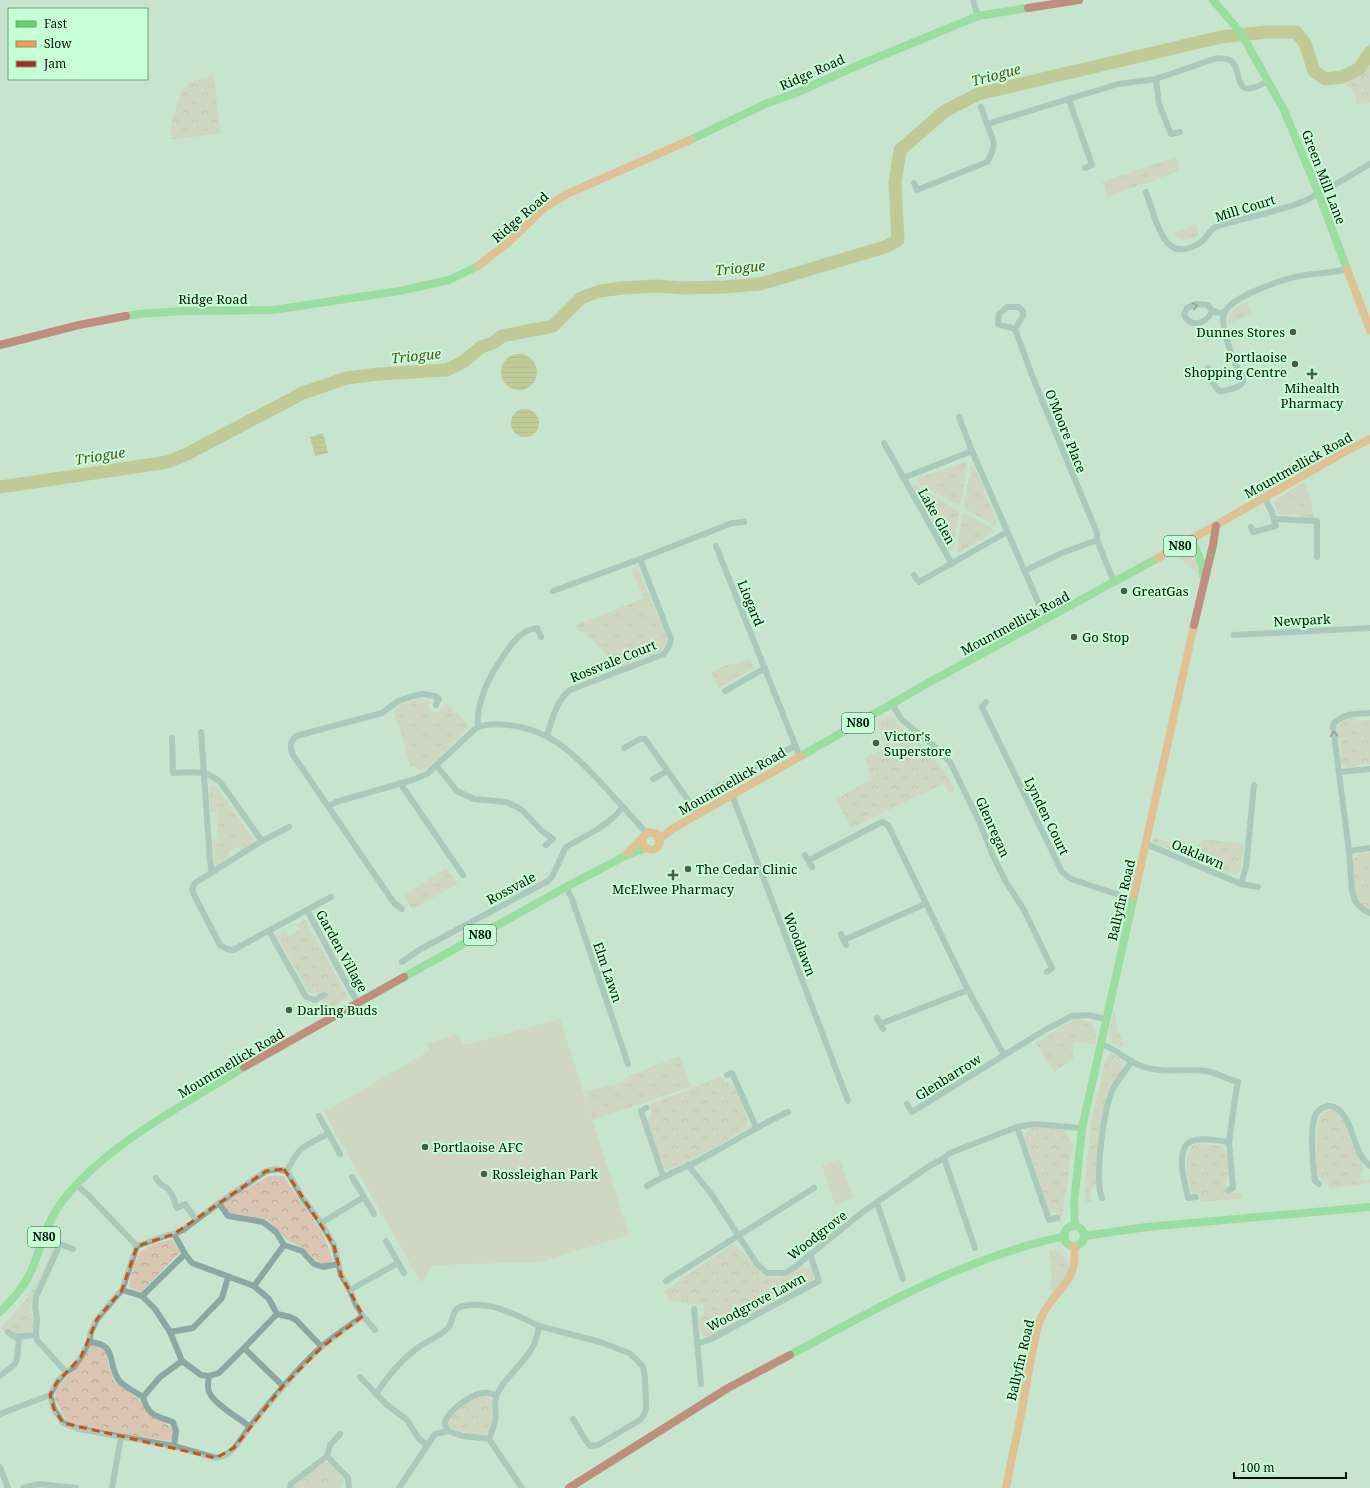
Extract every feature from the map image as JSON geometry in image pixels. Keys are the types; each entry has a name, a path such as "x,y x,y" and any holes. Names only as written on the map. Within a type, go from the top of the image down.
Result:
{"street":[{"path":"973,0 978,16"},
{"name":"Ridge Road","path":"0,345 79,325 139,314 183,311 273,310 399,291 449,280 480,265 510,242 545,207 567,194 688,141 765,104 796,93 854,67 978,16 1079,0"},
{"name":"Green Mill Lane","path":"1213,0 1236,27 1290,122 1370,330"},
{"path":"987,124 1118,84 1156,79 1217,58 1227,59 1233,63 1243,87 1248,90 1268,81"},
{"path":"1156,79 1159,104 1171,134 1180,132"},
{"path":"1069,100 1092,165 1085,168"},
{"path":"914,183 917,190 988,162 993,153 992,137 981,107"},
{"name":"Mill Court","path":"1146,192 1164,237 1171,246 1182,249 1201,242 1206,238 1210,231 1219,226 1286,207 1311,198 1370,164"},
{"path":"1208,368 1214,385 1219,391 1235,387 1243,381 1243,376 1237,367 1224,329 1224,314 1229,306 1235,301 1266,287 1304,275 1347,269"},
{"path":"1007,307 1019,307 1023,310 1023,316 1015,329 998,324 999,314 1007,307"},
{"path":"1212,311 1224,314"},
{"name":"O'Moore Place","path":"1015,329 1031,373 1097,533 1097,540 1114,582"},
{"path":"959,417 972,451 1046,620"},
{"name":"Mountmellick Road","path":"658,836 892,704 1216,526 1370,439"},
{"name":"Lake Glen","path":"884,444 952,564"},
{"name":"Lake Glen","path":"903,478 972,451"},
{"path":"1252,527 1253,532 1276,526 1264,498"},
{"path":"1274,519 1317,521 1317,557"},
{"path":"553,591 732,523 744,522"},
{"name":"Ballyfin Road","path":"1075,1226 1074,1203 1082,1128 1216,526"},
{"name":"Lake Glen","path":"914,575 919,582 1007,532"},
{"name":"Ballyfin Road","path":"1192,539 1202,564 1204,581"},
{"path":"1024,571 1062,553 1097,540"},
{"name":"Liogard","path":"716,546 800,757"},
{"name":"Rossvale Court","path":"547,736 552,718 563,695 570,690 664,654 669,646 671,639 640,559"},
{"path":"478,727 478,712 485,688 494,670 513,642 525,632 537,628 541,637"},
{"name":"Newpark","path":"1234,635 1370,628"},
{"path":"725,691 765,668"},
{"path":"402,909 394,903 292,755 290,749 292,739 296,736 382,713 398,701 413,696 423,694 435,696 439,699 436,706"},
{"name":"Lynden Court","path":"986,702 982,707 1062,872 1071,879 1125,897 1134,898"},
{"name":"Glenregan","path":"892,704 902,720 933,745 950,762 979,821 1006,882 1024,910 1052,968 1047,972"},
{"path":"1370,713 1349,714 1343,716 1334,724 1353,896 1359,906 1370,913"},
{"path":"328,806 336,802 412,780 426,774 437,766 478,727 495,724 522,726 547,736 569,750 643,829 642,843 645,848 654,850 659,846 658,836 651,832 643,837"},
{"path":"201,732 212,872"},
{"path":"172,738 173,773 204,772 214,776 221,782 262,841"},
{"path":"624,748 640,739 645,738 698,814"},
{"path":"707,793 795,746"},
{"path":"437,766 457,791 474,799 506,802 523,811 542,831 553,839 546,845"},
{"path":"1339,772 1370,769"},
{"path":"653,779 667,771"},
{"path":"400,783 463,875"},
{"path":"1241,884 1246,866 1254,785"},
{"name":"Woodlawn","path":"732,795 848,1101"},
{"name":"Rossvale","path":"402,962 419,950 548,881 552,877 566,847 598,829 614,817 623,807"},
{"path":"812,867 807,858 882,822 888,825 968,990 1004,1055"},
{"name":"Garden Village","path":"289,827 262,841 195,883 192,889 193,893 220,944 227,949 233,950 331,897"},
{"name":"Mountmellick Road","path":"623,857 643,837"},
{"name":"Oaklawn","path":"1146,844 1241,884 1258,887"},
{"name":"Mountmellick Road","path":"0,1312 16,1296 32,1270 47,1228 57,1210 76,1185 129,1140 262,1056 566,887 623,857 645,848"},
{"path":"1349,850 1370,848"},
{"name":"Elm Lawn","path":"566,887 572,899 628,1064"},
{"path":"841,934 845,942 925,904"},
{"name":"Garden Village","path":"307,910 358,1002"},
{"path":"269,931 306,996 315,1000 324,995"},
{"path":"880,1023 968,990"},
{"name":"Glenbarrow","path":"907,1104 912,1112 1045,1030 1072,1016 1106,1018"},
{"path":"1101,1044 1113,1049 1138,1065 1154,1070 1206,1071 1238,1082 1229,1142 1233,1188 1229,1190"},
{"path":"1102,1198 1096,1193 1109,1104 1114,1087 1132,1061"},
{"path":"727,1075 732,1073 756,1127"},
{"path":"1319,1184 1315,1181 1313,1165 1313,1134 1315,1116 1323,1107 1335,1107 1342,1114 1348,1123 1359,1152 1364,1161 1370,1166"},
{"path":"646,1108 641,1110 663,1176"},
{"path":"647,1186 663,1176 688,1166 756,1127 788,1112"},
{"path":"319,1116 340,1154"},
{"name":"Woodgrove","path":"688,1166 712,1195 757,1264 767,1273 785,1273 795,1267 877,1202 950,1153 1017,1127 1034,1124 1082,1128"},
{"path":"1017,1127 1049,1220 1057,1218"},
{"path":"287,1171 296,1154 303,1147 328,1134"},
{"path":"1196,1197 1188,1198 1182,1164 1185,1147 1190,1142 1198,1140 1229,1142"},
{"path":"944,1158 975,1248"},
{"path":"137,1246 174,1234 266,1171 277,1169 287,1171 334,1245 340,1274 350,1290 356,1305 375,1330"},
{"path":"352,1177 374,1214"},
{"path":"156,1178 159,1184 172,1194 177,1208 185,1204 196,1220"},
{"path":"76,1185 87,1194 137,1246"},
{"path":"666,1281 814,1188"},
{"path":"321,1223 364,1197"},
{"path":"877,1202 903,1279"},
{"path":"219,1203 228,1216 263,1222 276,1232 284,1245 302,1251 314,1264 323,1267 338,1264"},
{"path":"1084,1236 1147,1226 1370,1207"},
{"path":"1075,1226 1080,1228 1084,1236 1081,1243 1074,1246 1067,1242 1065,1233 1069,1228 1075,1226"},
{"path":"174,1234 185,1254 192,1263 254,1286 269,1299 277,1314 296,1320 322,1347"},
{"path":"569,1488 728,1388 903,1295 974,1263 1048,1239 1065,1237"},
{"path":"386,1241 404,1273"},
{"path":"66,1372 37,1340 37,1319 35,1307 36,1297 60,1244 73,1249"},
{"path":"254,1286 284,1245"},
{"path":"0,1414 50,1395 57,1382 66,1372 74,1367 89,1342 90,1332 97,1319 122,1290 137,1246"},
{"name":"Ballyfin Road","path":"1006,1488 1017,1438 1024,1389 1036,1334 1046,1308 1053,1297 1072,1276 1076,1261 1074,1246"},
{"path":"142,1296 185,1254"},
{"name":"Woodgrove Lawn","path":"698,1344 711,1339 820,1281 810,1254"},
{"path":"350,1290 398,1263"},
{"path":"170,1332 193,1328 222,1298 228,1277"},
{"path":"122,1290 142,1296 155,1309 170,1332 182,1361 201,1375 208,1376 219,1373 277,1314"},
{"path":"376,1394 383,1382 402,1361 416,1349 447,1329 454,1311 458,1307 474,1305 497,1308 539,1326 600,1342 629,1353 643,1367 645,1377 646,1408 644,1416 640,1420 598,1445 590,1446 584,1439 581,1431 573,1419"},
{"name":"Woodgrove Lawn","path":"694,1309 701,1384"},
{"path":"50,1395 54,1409 63,1423 79,1429 174,1446 216,1458 222,1457 234,1448 283,1386 322,1347 363,1316"},
{"path":"489,1439 495,1421 496,1395 512,1372 531,1351 535,1343 539,1326"},
{"path":"8,1332 19,1337 36,1335"},
{"path":"1,1373 14,1364 17,1360 19,1337"},
{"path":"89,1342 99,1342 109,1351 110,1360 118,1381 143,1397 146,1407 154,1415 173,1422 176,1431 174,1446"},
{"path":"244,1348 283,1386"},
{"path":"143,1397 160,1377 182,1361"},
{"path":"208,1376 207,1384 215,1400 250,1426"},
{"path":"360,1377 376,1394 399,1415 407,1420 419,1439 427,1445"},
{"path":"448,1431 445,1426 445,1421 448,1416 466,1400 482,1393 496,1395"},
{"path":"399,1488 435,1434 448,1431 463,1436 489,1439 522,1488"},
{"path":"290,1488 291,1484 327,1456 330,1445 340,1434"},
{"path":"112,1488 121,1437"},
{"path":"327,1456 348,1478 349,1488"},
{"path":"0,1467 8,1488"},
{"path":"23,1488 40,1484 76,1488"}],"highlighted area":[{"path":"284,1169 334,1245 341,1275 363,1316 322,1347 283,1386 234,1448 216,1458 63,1423 54,1409 50,1395 57,1382 81,1357 97,1319 122,1290 137,1246 174,1234 266,1171"}],"green space":[{"path":"1370,43 1370,102 1358,105 1353,90 1345,84 1353,77"},
{"path":"214,76 220,134 172,139 170,129 181,91 193,81"},
{"path":"1176,157 1179,171 1107,197 1102,182"},
{"path":"1197,224 1199,235 1195,237 1183,239 1173,234 1173,233"},
{"path":"1247,302 1252,314 1227,324 1229,316 1234,310"},
{"path":"964,462 967,464 961,504 957,505 916,482 917,479"},
{"path":"971,465 974,466 997,522 995,525 967,510 964,505"},
{"path":"1304,482 1311,501 1314,520 1299,520 1299,515 1297,514 1277,514 1274,501"},
{"path":"914,485 957,510 959,514 953,551 949,550 913,487"},
{"path":"962,514 966,514 993,529 994,532 959,553 957,551"},
{"path":"1190,550 1194,554 1198,563 1199,572 1197,573 1179,558 1179,552"},
{"path":"631,568 635,568 639,572 667,638 664,649 661,651 620,668 616,666 597,644 574,626 644,598"},
{"path":"750,659 754,668 719,688 711,672 732,663 734,665"},
{"path":"420,699 428,700 430,703 428,708 437,713 446,704 468,724 468,727 439,758 418,772 416,765 410,767 394,711 401,704"},
{"path":"888,717 893,717 902,729 930,753 945,773 955,791 949,792 944,783 851,828 836,799 872,779 865,758 887,748 877,722"},
{"path":"1352,718 1355,721 1370,720 1370,764 1357,765 1350,769 1343,766 1339,761 1342,758 1340,738 1336,735 1337,728 1340,723"},
{"path":"210,786 216,786 253,839 253,845 242,852 239,846 228,852 231,858 218,865 215,864 213,839 218,838 217,812 211,812"},
{"path":"1154,838 1194,849 1204,839 1243,844 1241,868 1237,874 1225,873 1153,842"},
{"path":"1370,852 1370,910 1359,902 1356,896 1353,882 1352,861 1358,855"},
{"path":"446,868 458,884 412,909 404,896"},
{"path":"305,920 348,997 327,1011 318,993 310,993 277,936 285,931 289,936 299,930 296,925"},
{"path":"1114,1011 1118,1031 1124,1045 1121,1047 1113,1043 1109,1034"},
{"name":"Rossleighan Park","path":"560,1019 629,1235 539,1262 434,1265 421,1283 324,1112 431,1050 427,1044 456,1034 465,1045"},
{"path":"1074,1019 1086,1020 1093,1025 1096,1032 1095,1044 1073,1042 1073,1059 1054,1072 1036,1043"},
{"path":"1111,1053 1123,1061 1123,1069 1110,1087 1106,1098 1096,1186 1090,1191 1090,1197 1093,1202 1085,1202 1086,1171 1092,1118 1105,1062"},
{"path":"680,1056 690,1087 593,1120 584,1092 624,1082 623,1078"},
{"path":"721,1077 724,1082 731,1083 734,1086 739,1095 746,1113 746,1129 672,1171 665,1169 662,1166 647,1121 652,1113 648,1105"},
{"path":"1329,1110 1335,1111 1340,1115 1347,1126 1356,1152 1363,1166 1363,1172 1360,1174 1361,1180 1370,1180 1370,1183 1329,1189 1327,1181 1319,1176 1317,1138 1319,1123 1322,1115"},
{"path":"1037,1126 1064,1130 1073,1144 1061,1223 1059,1223 1056,1213 1050,1212 1048,1209 1025,1137 1026,1132 1029,1129"},
{"path":"1196,1144 1222,1146 1227,1156 1229,1175 1225,1180 1226,1188 1228,1192 1241,1194 1242,1198 1201,1202 1200,1194 1191,1191 1187,1174 1187,1157 1191,1146"},
{"path":"840,1159 853,1198 835,1204 822,1166"},
{"path":"269,1176 283,1176 322,1232 333,1260 328,1264 321,1265 303,1248 286,1239 267,1219 231,1215 224,1206 226,1201"},
{"path":"59,1231 63,1232 55,1252 37,1286 32,1300 31,1309 34,1322 33,1329 25,1334 6,1333 0,1328 21,1305 36,1283 48,1259"},
{"path":"171,1239 180,1252 141,1292 129,1287 135,1263 142,1251 152,1245"},
{"path":"732,1245 742,1251 755,1267 767,1277 778,1278 784,1276 800,1266 812,1269 815,1274 812,1281 807,1285 707,1338 702,1333 698,1322 704,1314 703,1305 670,1301 664,1291"},
{"path":"1049,1251 1057,1251 1064,1257 1069,1269 1066,1278 1055,1291 1051,1290 1052,1272"},
{"path":"91,1346 99,1346 106,1352 114,1381 138,1399 144,1408 173,1429 173,1438 170,1441 79,1427 67,1422 55,1400 56,1388 78,1366"},
{"path":"484,1395 490,1397 492,1400 491,1428 488,1432 482,1436 470,1435 451,1428 449,1423 451,1418 460,1408"},
{"path":"323,1462 329,1463 342,1478 342,1486 339,1488 293,1488"}],"shaded area":[{"path":"519,354 529,357 534,362 537,372 534,382 529,387 519,390 509,387 504,382 501,372 504,362 509,357"},
{"path":"525,409 535,413 539,423 535,433 525,437 515,433 511,423 515,413"},
{"path":"323,433 328,453 315,456 310,437"}],"waterway":[{"name":"Triogue","path":"0,487 168,462 187,454 303,393 347,378 378,374 447,370 463,362 481,347 493,343 502,336 553,326 581,298 600,291 657,286 682,288 725,287 760,284 885,247 898,240 895,183 900,150 945,111 978,94 1221,37 1266,32 1296,32 1305,43 1314,71 1325,79 1342,77 1359,69 1370,52"}],"traffic: fast":[{"path":"1213,0 1241,33 1284,110 1318,192 1347,269"},
{"path":"690,140 765,104 796,93 854,67 978,16 1028,8"},
{"path":"126,316 183,311 273,310 399,291 449,280 478,266"},
{"path":"1192,539 1202,564 1203,576"},
{"path":"801,756 928,683 1158,558"},
{"path":"404,977 566,887 623,857 645,848"},
{"path":"1075,1226 1074,1203 1082,1128 1134,896"},
{"path":"0,1312 26,1281 32,1269 46,1229 58,1207 76,1185 96,1165 144,1129 244,1067"},
{"path":"1084,1236 1147,1227 1370,1207"},
{"path":"1074,1226 1081,1229 1084,1236 1081,1243 1074,1246 1067,1243 1064,1236 1067,1229 1074,1226"},
{"path":"790,1355 870,1312 951,1273 1021,1247 1065,1237"}],"traffic: slow":[{"path":"478,266 510,241 545,207 567,194 690,140"},
{"path":"1347,269 1370,330"},
{"path":"1158,558 1370,439"},
{"path":"1134,896 1194,625"},
{"path":"660,839 672,829 801,756"},
{"path":"627,853 648,832 657,834 660,843 657,848 650,850 643,846 642,839"},
{"path":"1006,1488 1038,1328 1046,1308 1069,1278 1073,1269 1075,1259 1074,1246"}],"traffic: jam":[{"path":"1028,8 1079,0"},
{"path":"0,345 79,325 126,316"},
{"path":"1194,625 1216,526"},
{"path":"244,1067 404,977"},
{"path":"569,1488 728,1388 790,1355"}],"place":[{"name":"Dunnes Stores","path":"1293,332"},
{"name":"Portlaoise Shopping Centre","path":"1295,364"},
{"name":"Mihealth Pharmacy","path":"1312,374"},
{"name":"GreatGas","path":"1124,591"},
{"name":"Go Stop","path":"1074,637"},
{"name":"Victor's Superstore","path":"876,743"},
{"name":"The Cedar Clinic","path":"688,869"},
{"name":"McElwee Pharmacy","path":"673,875"},
{"name":"Darling Buds","path":"289,1010"},
{"name":"Portlaoise AFC","path":"425,1147"},
{"name":"Rossleighan Park","path":"484,1174"}]}
